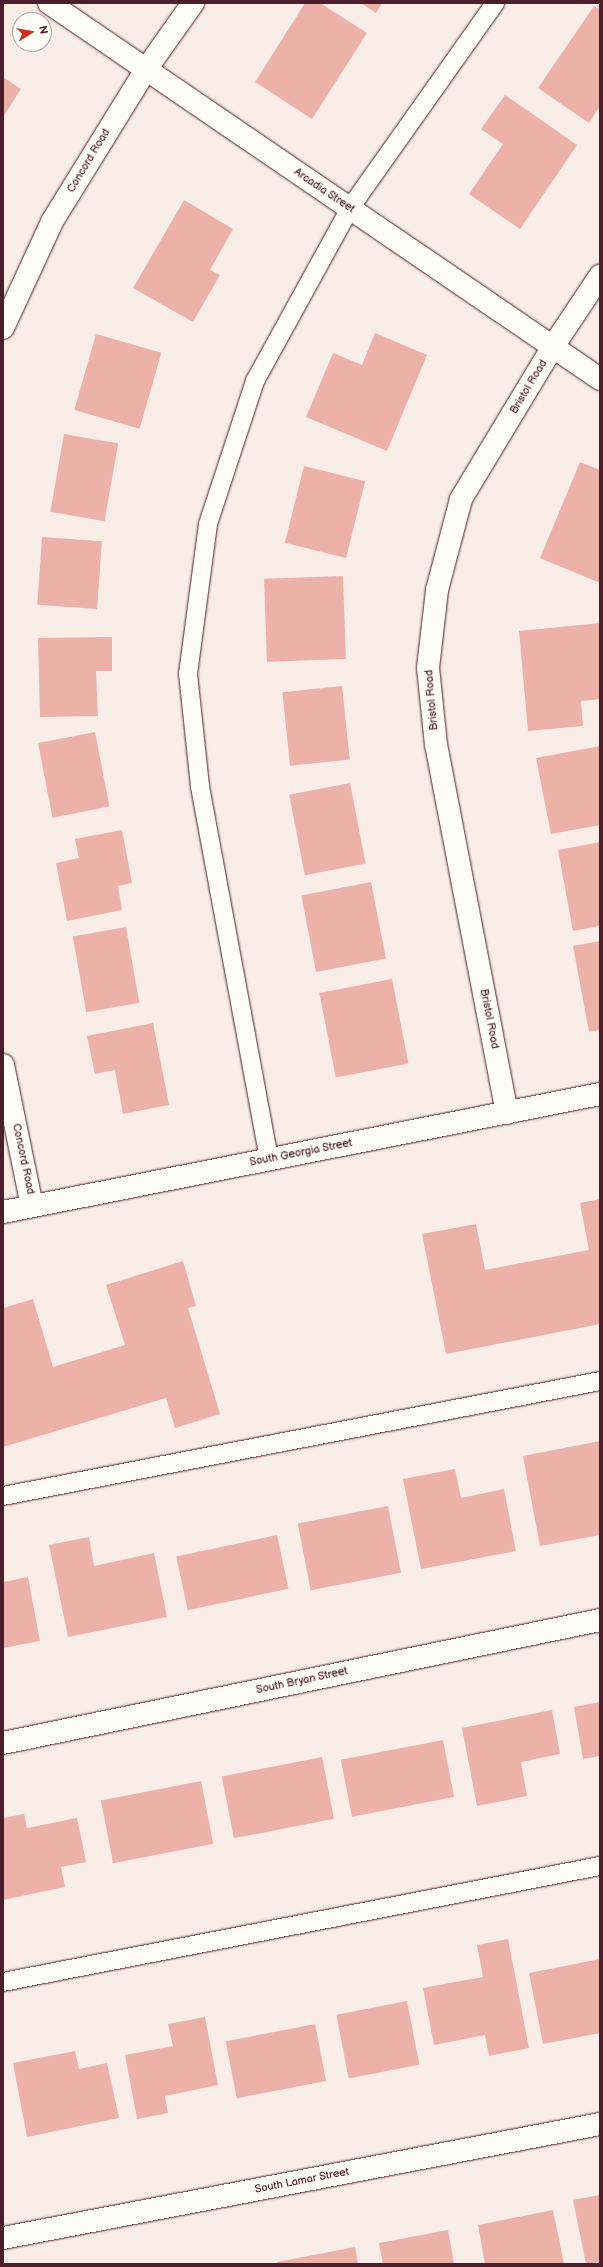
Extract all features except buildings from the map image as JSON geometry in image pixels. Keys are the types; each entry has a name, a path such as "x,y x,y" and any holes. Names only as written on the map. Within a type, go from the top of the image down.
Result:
{"street":[{"name":"Arcadia Street","path":"49,3 147,68 552,348 600,378"},
{"name":"Concord Road","path":"3,328 54,220 147,68 193,3"},
{"name":"Bristol Road","path":"507,1113 436,745 428,668 437,590 462,499 552,348 600,276"},
{"name":"Concord Road","path":"3,1065 32,1206"},
{"name":"South Georgia Street","path":"3,1212 600,1094"},
{"name":"South Bryan Street","path":"3,1742 600,1620"},
{"name":"South Lamar Street","path":"3,2238 600,2124"}],"lane":[{"path":"269,1159 200,786 188,674 208,524 254,381 350,208 495,3"},
{"path":"3,1496 600,1381"},
{"path":"3,1982 600,1866"}]}
